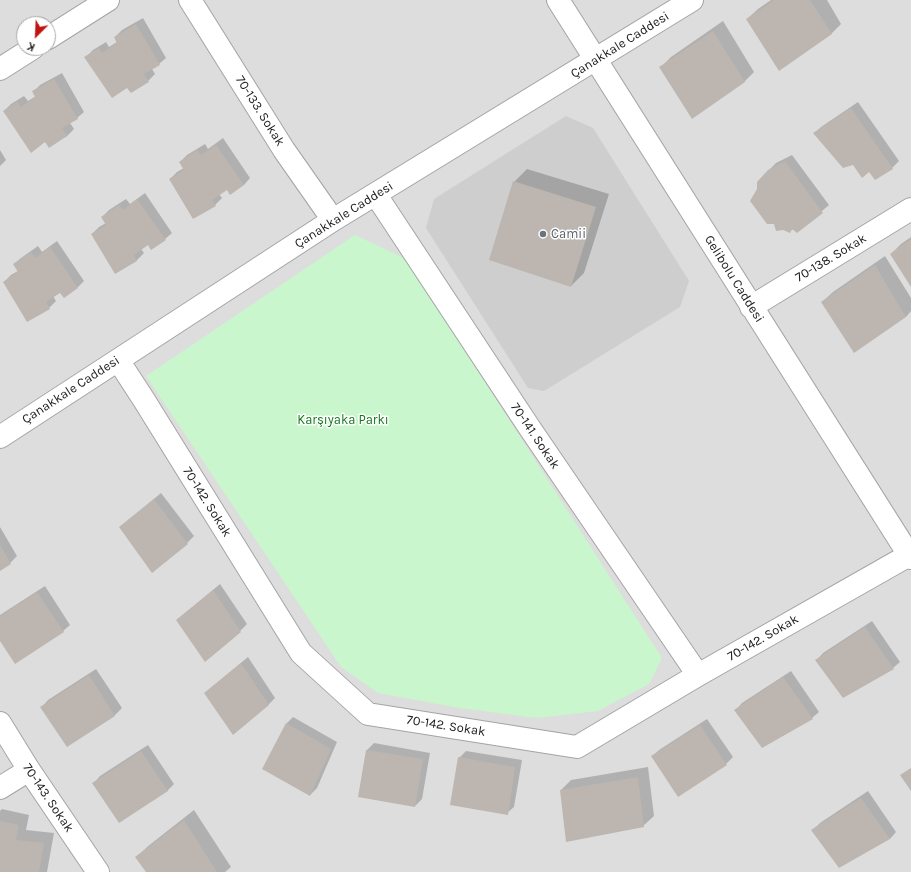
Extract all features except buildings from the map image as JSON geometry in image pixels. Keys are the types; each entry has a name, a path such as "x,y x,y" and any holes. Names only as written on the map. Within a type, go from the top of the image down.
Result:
{"street":[{"path":"56,33 108,0"},
{"name":"70-133. Sokak","path":"190,0 284,150 333,220"},
{"name":"Gelibolu Caddesi","path":"558,0 910,556"},
{"name":"Çanakkale Caddesi","path":"0,437 333,220 692,0"},
{"path":"0,69 20,56"},
{"name":"70-141. Sokak","path":"376,195 529,427 698,675"},
{"name":"70-138. Sokak","path":"751,306 911,209"},
{"name":"70-142. Sokak","path":"118,360 301,653 368,714 577,746 698,675 910,556"},
{"name":"70-143. Sokak","path":"0,722 29,770 98,872"},
{"path":"0,788 29,770"}],"shaded area":[{"path":"0,0 911,0 911,872 0,872"},
{"path":"566,116 593,128 689,281 680,307 544,391 528,388 426,228 434,199"}],"green space":[{"name":"Karşıyaka Parkı","path":"355,235 406,259 662,658 649,684 598,711 537,718 460,708 378,693 341,667 146,376"}],"place":[{"name":"Camii","path":"543,234"}]}
